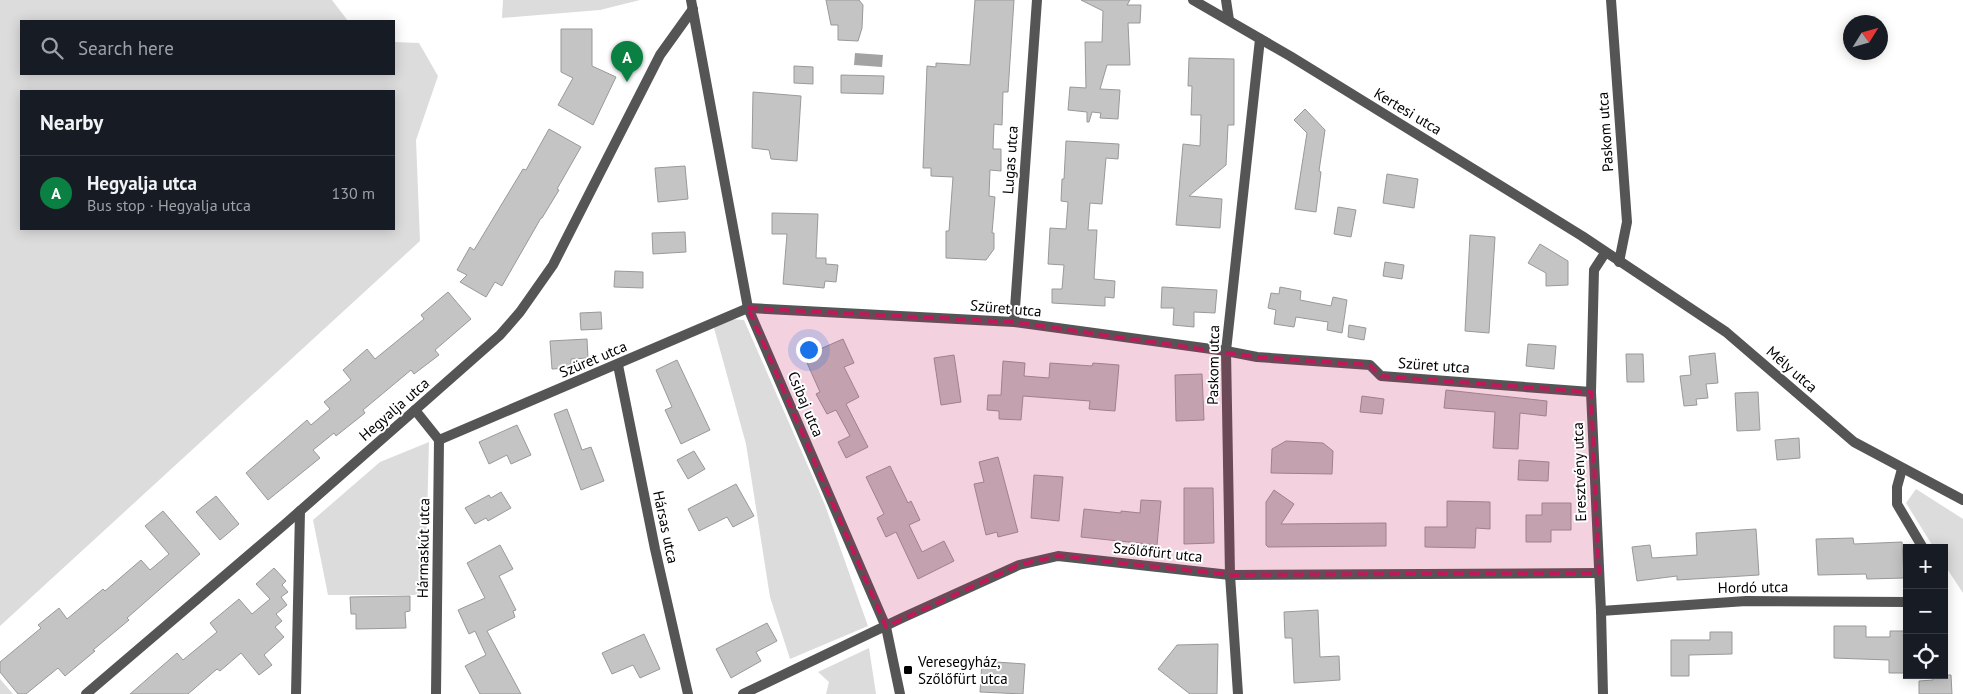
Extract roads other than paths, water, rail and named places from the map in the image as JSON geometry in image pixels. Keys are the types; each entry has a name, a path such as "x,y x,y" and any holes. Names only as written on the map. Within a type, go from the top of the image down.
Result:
{"street":[{"name":"Lugas utca","path":"1014,322 1037,0"},
{"name":"Kertesi utca","path":"1193,0 1229,20 1582,236 1605,253"},
{"path":"1226,0 1229,20"},
{"name":"Paskom utca","path":"1611,0 1627,222 1618,262"},
{"name":"Csibaj utca","path":"692,4 748,308 886,627 900,694"},
{"name":"Hegyalja utca","path":"86,694 300,511 500,335 520,312 553,265 660,55 692,4"},
{"name":"Paskom utca","path":"1238,694 1230,575 1226,351 1260,39"},
{"name":"Mély utca","path":"1605,253 1726,332 1854,442 1963,500"},
{"name":"Eresztvény utca","path":"1603,694 1591,392 1594,270 1605,253"},
{"name":"Szüret utca","path":"439,440 748,308 1014,322 1226,351 1257,357 1370,365 1381,376 1591,392"},
{"name":"Hársas utca","path":"618,365 655,549 688,694"},
{"path":"415,410 439,440"},
{"name":"Hármaskút utca","path":"436,694 439,440"},
{"path":"1902,469 1896,487 1897,504 1921,544"},
{"path":"296,694 300,511"},
{"name":"Szőlőfürt utca","path":"743,694 1019,565 1058,556 1230,575 1599,573"},
{"name":"Hordó utca","path":"1601,610 1746,600 1903,602"}],"place":[{"name":"Hegyalja utca","path":"627,82"},
{"name":"Veresegyház, Szőlőfürt utca","path":"908,670"}]}
